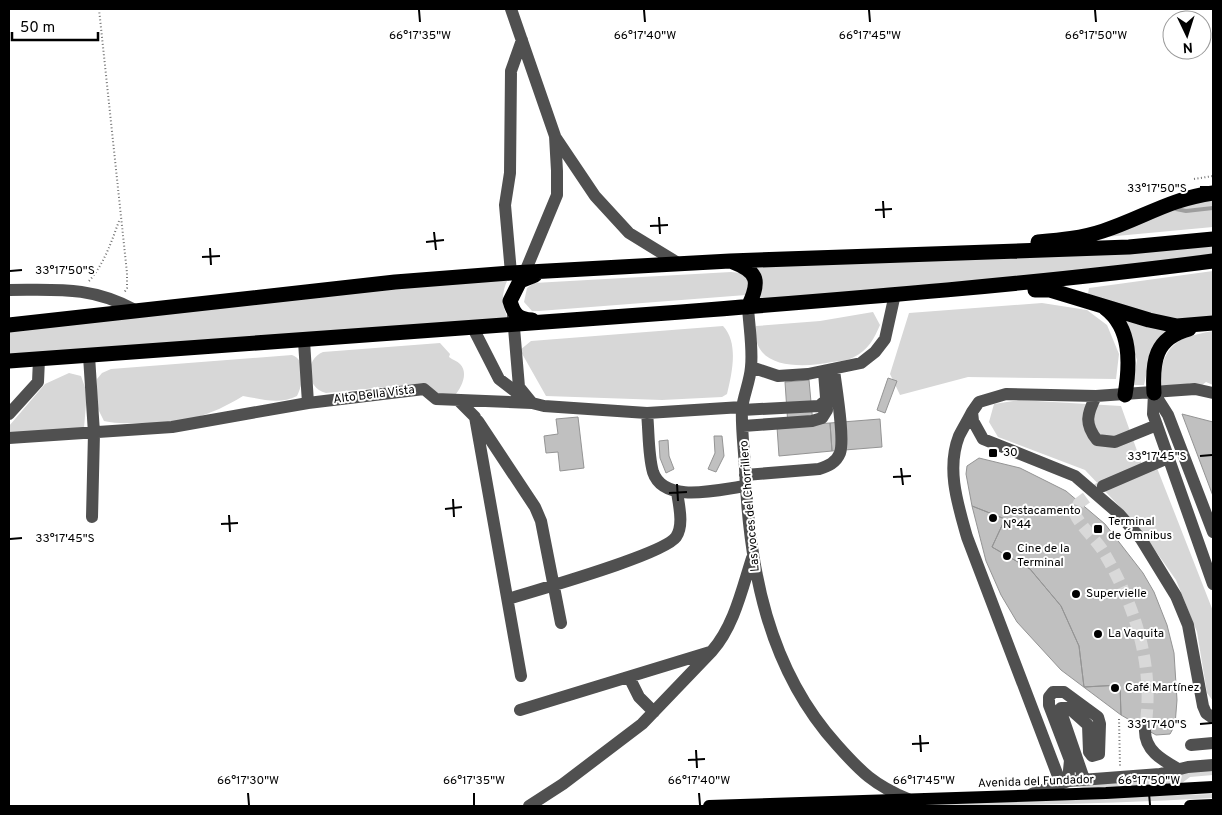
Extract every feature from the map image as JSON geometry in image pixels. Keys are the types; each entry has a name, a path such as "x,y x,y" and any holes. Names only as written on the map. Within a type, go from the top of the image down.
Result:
{"highway":[{"path":"887,255 1078,238 1105,231 1190,196 1213,194"},
{"path":"9,325 395,282 518,272 730,260 1120,248 1213,239"},
{"path":"730,260 748,268 754,276 755,293 748,307"},
{"path":"9,362 928,292 1055,280 1213,261"},
{"path":"552,322 520,319 512,308 510,301 520,281 534,275 561,270"},
{"path":"928,292 1050,290 1149,320 1177,326 1213,323"},
{"path":"1097,303 1115,316 1126,342 1129,357 1125,395"},
{"path":"1154,393 1153,364 1164,343 1176,332 1213,323"}],"main road":[{"name":"Avenida del Fundador","path":"709,806 1028,796 1213,787"},
{"path":"1190,806 1213,805"}],"street":[{"path":"511,9 555,136 595,196 630,233 678,263"},
{"path":"518,272 504,205 510,173 511,70 522,40"},
{"path":"518,272 557,195 555,136"},
{"path":"9,290 79,291 113,298 135,310"},
{"path":"751,367 778,376 829,371 861,363 875,352 885,339 895,294"},
{"name":"Las voces del Chorrillero","path":"748,307 751,367 743,415 746,481 753,556 759,590 775,646 793,686 819,726 861,772 882,788 908,799"},
{"path":"512,308 519,387 532,403"},
{"path":"473,328 499,379 532,403"},
{"path":"304,341 308,403"},
{"path":"89,356 94,433 92,517"},
{"path":"9,414 38,382 39,359"},
{"path":"647,413 654,472 659,482 677,492 819,470 830,466 836,460 841,447 829,371"},
{"name":"Alto Bella Vista","path":"9,438 172,427 308,403 424,389 436,399 459,401 532,403 544,406 647,413 743,415 818,420 825,414 829,371"},
{"path":"1064,783 967,537 954,483 954,459 959,436 979,402 1006,394 1096,396 1196,389 1213,393"},
{"path":"1154,393 1152,404 1157,425 1213,584"},
{"path":"1154,393 1168,415 1212,527"},
{"path":"1096,396 1087,414 1088,424 1097,440 1115,442 1157,425"},
{"path":"459,401 475,417 535,506 541,521 561,622"},
{"path":"972,412 973,421 983,439 1075,476 1119,514 1141,539 1176,596 1188,625 1203,706 1206,713 1213,718"},
{"path":"475,417 521,676"},
{"path":"1103,486 1168,458"},
{"path":"1177,483 1192,476"},
{"path":"508,599 670,545 678,535 681,521 677,492"},
{"path":"1187,511 1212,527"},
{"path":"529,806 563,784 654,712 712,651 720,642 731,620 753,556"},
{"path":"520,710 712,651"},
{"path":"629,677 639,698 654,712"},
{"path":"1064,783 1070,760 1049,705 1049,697 1058,691 1064,692 1098,717 1100,724 1099,754 1092,756 1088,725 1069,708 1061,708 1060,712 1084,779"},
{"path":"1145,729 1146,740 1154,753 1178,770"},
{"path":"1191,745 1213,743"},
{"path":"1028,796 1064,783 1084,779 1160,774 1213,765"}],"path":[{"path":"99,9 127,288 119,302"},
{"path":"1194,179 1213,176"},
{"path":"79,291 97,271 108,250 120,219"},
{"path":"1119,719 1121,776"}],"shaded area":[{"path":"1213,198 1213,227 1095,238 1146,217"},
{"path":"1213,244 1213,254 1102,269 760,300 762,280 755,266"},
{"path":"1213,271 1213,317 1185,320 1163,318 1088,294 1089,288"},
{"path":"741,273 751,283 746,295 539,311 532,311 524,302 527,288 534,283"},
{"path":"508,279 504,289 503,300 504,310 509,320 9,355 9,331 426,285"},
{"path":"1042,303 1087,310 1107,325 1119,354 1116,379 968,377 900,395 890,374 909,313"},
{"path":"873,312 880,325 870,344 859,354 846,360 807,365 781,363 761,351 756,340 756,326 820,321"},
{"path":"1123,319 1168,331 1151,352 1144,385 1133,385 1137,360"},
{"path":"723,326 731,341 733,358 727,394 722,397 662,400 546,396 520,350 531,341"},
{"path":"1213,331 1213,385 1206,382 1201,386 1189,383 1187,386 1158,385 1160,371 1168,352 1173,346 1189,337"},
{"path":"440,343 450,354 449,357 463,368 462,384 455,395 439,394 426,383 326,393 314,386 311,380 310,367 317,356 323,352"},
{"path":"292,355 297,358 302,367 302,380 297,396 290,399 277,401 243,396 217,410 193,418 154,423 104,421 97,407 97,379 102,373 111,369"},
{"path":"69,373 81,376 87,393 84,428 11,434 9,426 45,384"},
{"path":"1019,400 1121,406 1145,473 1157,468 1213,611 1213,701 1207,693 1197,632 1176,580 1138,526 1085,470 998,437 989,422 994,404"},
{"path":"1213,768 1213,775 1190,777 1182,783 1083,788 1074,786"},
{"path":"1213,794 1213,798 1126,802 864,806"}],"building":[{"path":"888,378 897,381 885,413 877,410"},
{"path":"809,380 813,424 788,426 785,382"},
{"path":"1182,414 1213,422 1213,496"},
{"path":"578,417 584,468 560,471 558,452 546,453 544,436 558,434 556,419"},
{"path":"880,419 882,447 832,451 830,423"},
{"path":"830,423 832,451 779,456 777,427"},
{"path":"714,436 722,436 724,456 716,472 708,469 715,453"},
{"path":"668,440 669,456 674,469 666,473 660,458 659,441"},
{"path":"979,458 1020,468 1066,491 1105,524 1143,573 1154,592 1167,625 1174,653 1177,700 1175,725 1170,734 1156,735 1121,715 1120,685 1084,687 1079,646 1061,606 1030,569 992,547 1005,519 972,506 966,474 967,466"},
{"path":"972,506 1005,519 992,547 1030,569 1061,606 1079,646 1084,687 1120,685 1121,715 1061,670 1017,622 1001,595 986,561"}],"waterway":[{"path":"1176,209 1186,211 1213,208"}],"tunnel":[{"path":"1101,487 1079,503 1075,514 1103,551 1133,614 1145,659 1147,682 1145,729"}],"place":[{"name":"30","path":"993,453"},
{"name":"Destacamento N°44","path":"993,518"},
{"name":"Terminal de Ómnibus","path":"1098,529"},
{"name":"Cine de la Terminal","path":"1007,556"},
{"name":"Supervielle","path":"1076,594"},
{"name":"La Vaquita","path":"1098,634"},
{"name":"Café Martínez","path":"1115,688"}]}
